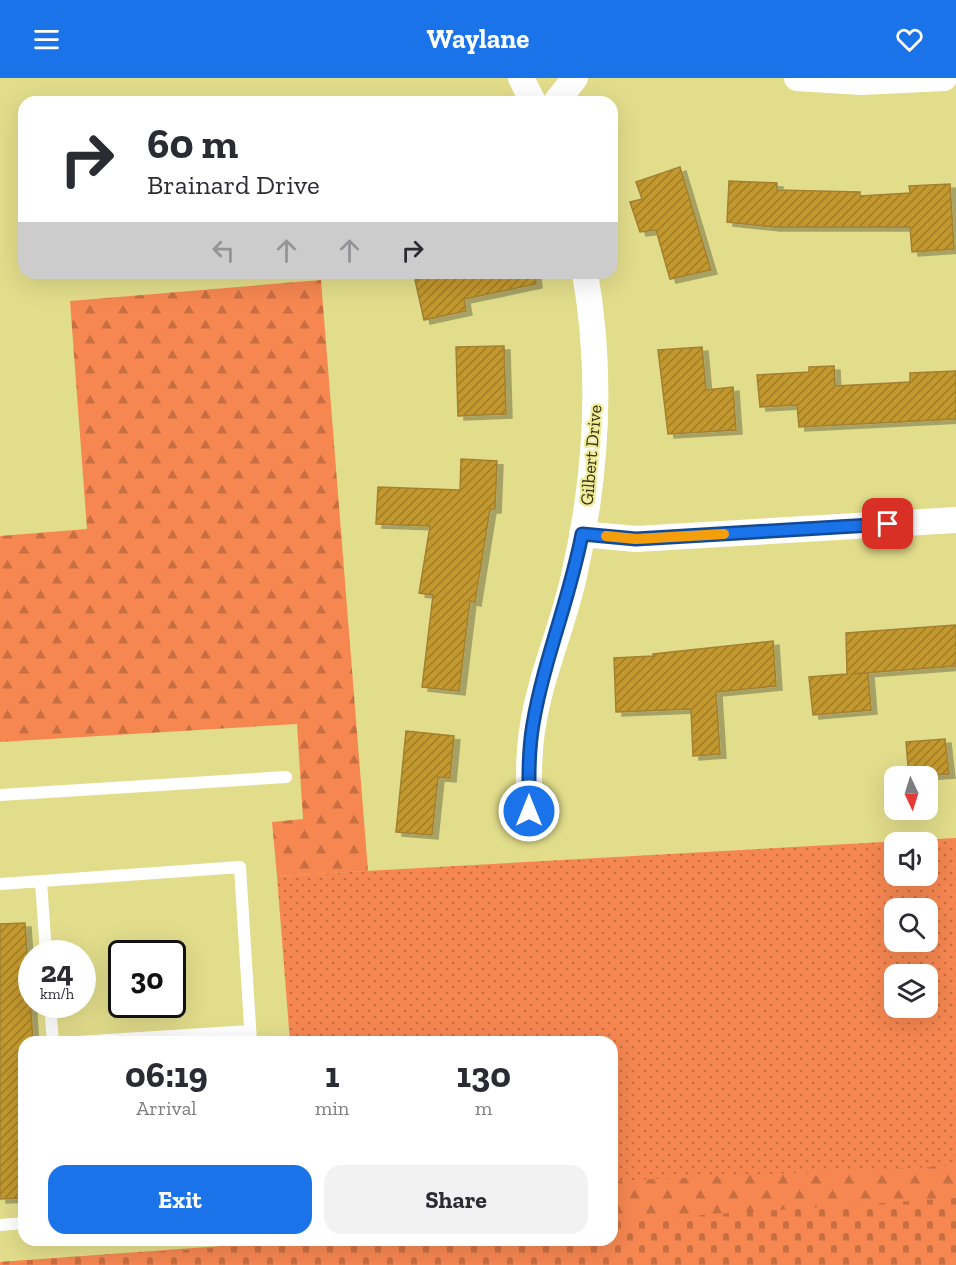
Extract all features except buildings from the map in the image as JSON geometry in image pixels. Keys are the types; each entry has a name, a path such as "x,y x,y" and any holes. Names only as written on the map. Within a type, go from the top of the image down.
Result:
{"street":[{"path":"521,78 530,96"},
{"path":"561,96 575,78"},
{"path":"797,78 861,82 944,78"},
{"name":"Gilbert Drive","path":"529,811 529,756 533,724 574,577 591,490 597,391 593,330 586,279"},
{"path":"582,534 636,539 956,520"}],"lane":[{"path":"0,795 286,777"},
{"path":"0,884 240,867 251,1036"},
{"path":"41,881 45,940"},
{"path":"51,1018 53,1036"},
{"path":"0,1225 18,1224"}],"green space":[{"path":"321,280 368,871 277,876 272,822 303,819 297,724 0,742 0,536 87,529 70,301"},
{"path":"956,838 956,1198 618,1221 618,1036 290,1036 277,876 884,842 884,886 938,886 938,839"},
{"path":"956,1166 956,1265 0,1265 0,1262 223,1246 618,1246 618,1181"},
{"path":"956,1198 956,1265 0,1265 0,1262 246,1246 618,1246 618,1221"}],"slow traffic":[{"path":"606,536 636,539 724,534"}],"route":[{"path":"529,811 529,756 533,724 574,577 582,534 636,539 888,524"}]}
